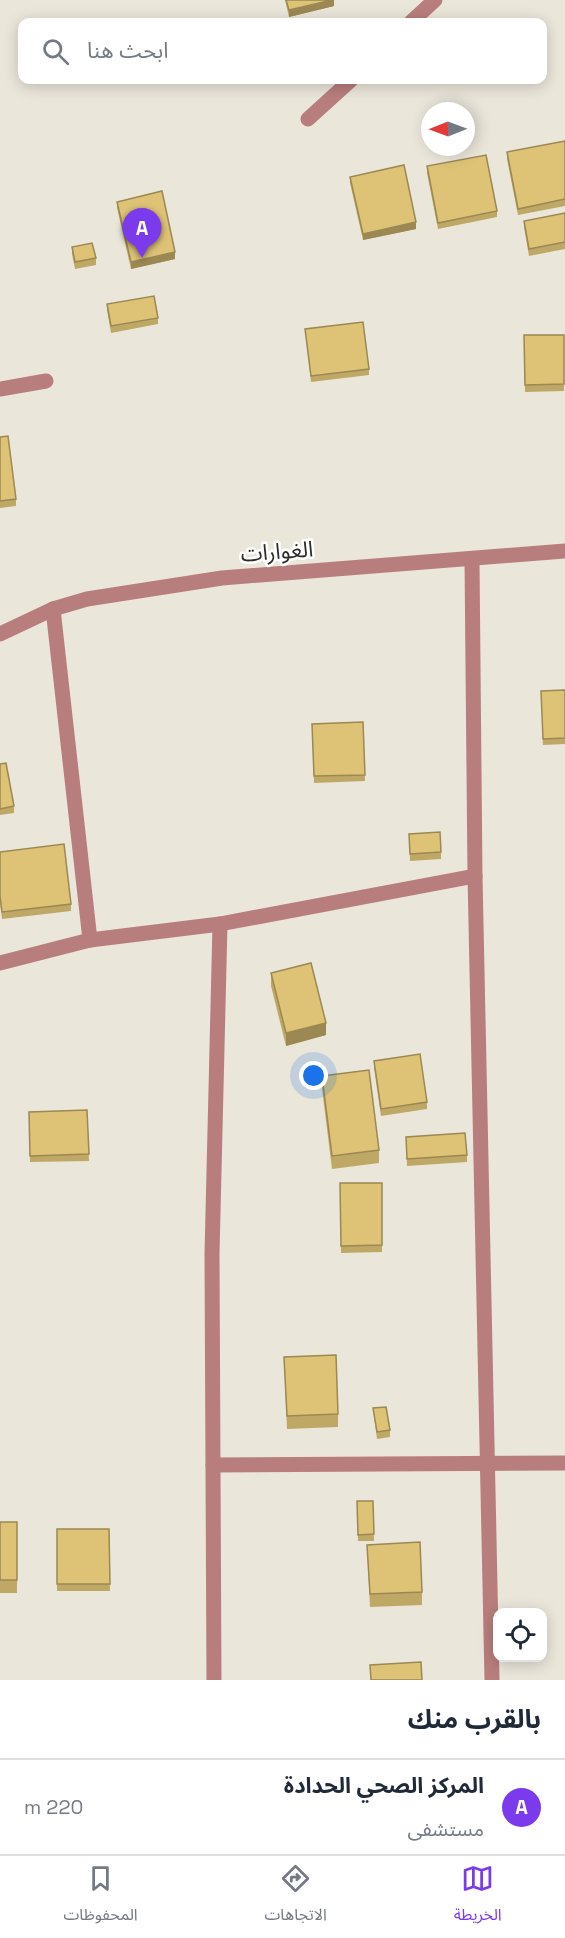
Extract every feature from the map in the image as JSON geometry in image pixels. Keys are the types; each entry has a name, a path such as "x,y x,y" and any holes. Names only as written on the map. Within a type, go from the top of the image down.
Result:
{"street":[{"path":"415,18 435,0"},
{"path":"308,119 347,84"},
{"path":"0,389 45,381"},
{"name":"الغوارات","path":"0,634 53,609 87,599 222,578 565,551"},
{"path":"472,560 475,876 492,1680"},
{"path":"53,609 90,940"},
{"path":"0,963 90,940 220,924 475,876"},
{"path":"214,1680 212,1254 220,924"},
{"path":"213,1465 565,1463"}],"building":[{"path":"286,0 332,0 289,10"},
{"path":"565,141 565,199 518,209 507,152"},
{"path":"486,155 497,211 438,223 427,166"},
{"path":"404,165 416,222 363,234 350,177"},
{"path":"162,191 175,252 131,262 117,202"},
{"path":"565,213 565,242 529,249 524,221"},
{"path":"92,243 96,258 75,262 72,247"},
{"path":"154,296 158,318 111,326 107,304"},
{"path":"363,322 369,369 311,376 305,329"},
{"path":"524,335 564,335 564,384 525,385"},
{"path":"8,436 16,499 0,501 0,437"},
{"path":"565,690 565,738 543,739 541,691"},
{"path":"363,722 365,775 314,776 312,724"},
{"path":"6,763 14,806 0,809 0,764"},
{"path":"440,832 441,852 410,854 409,834"},
{"path":"64,844 71,904 2,912 0,852"},
{"path":"311,963 326,1023 286,1033 271,973"},
{"path":"420,1054 427,1102 381,1109 374,1061"},
{"path":"369,1070 379,1150 332,1156 322,1076"},
{"path":"87,1110 89,1154 30,1156 29,1112"},
{"path":"465,1133 467,1155 407,1159 406,1137"},
{"path":"340,1183 382,1183 382,1245 341,1246"},
{"path":"336,1355 338,1414 287,1416 284,1357"},
{"path":"386,1407 390,1430 377,1432 373,1408"},
{"path":"357,1501 373,1501 374,1534 358,1535"},
{"path":"0,1522 17,1522 17,1580 0,1580"},
{"path":"57,1529 109,1529 110,1584 57,1584"},
{"path":"420,1542 422,1592 370,1594 367,1545"},
{"path":"421,1662 422,1680 371,1680 370,1665"}],"place":[{"name":"المركز الصحي الحدادة","path":"142,258"}]}
